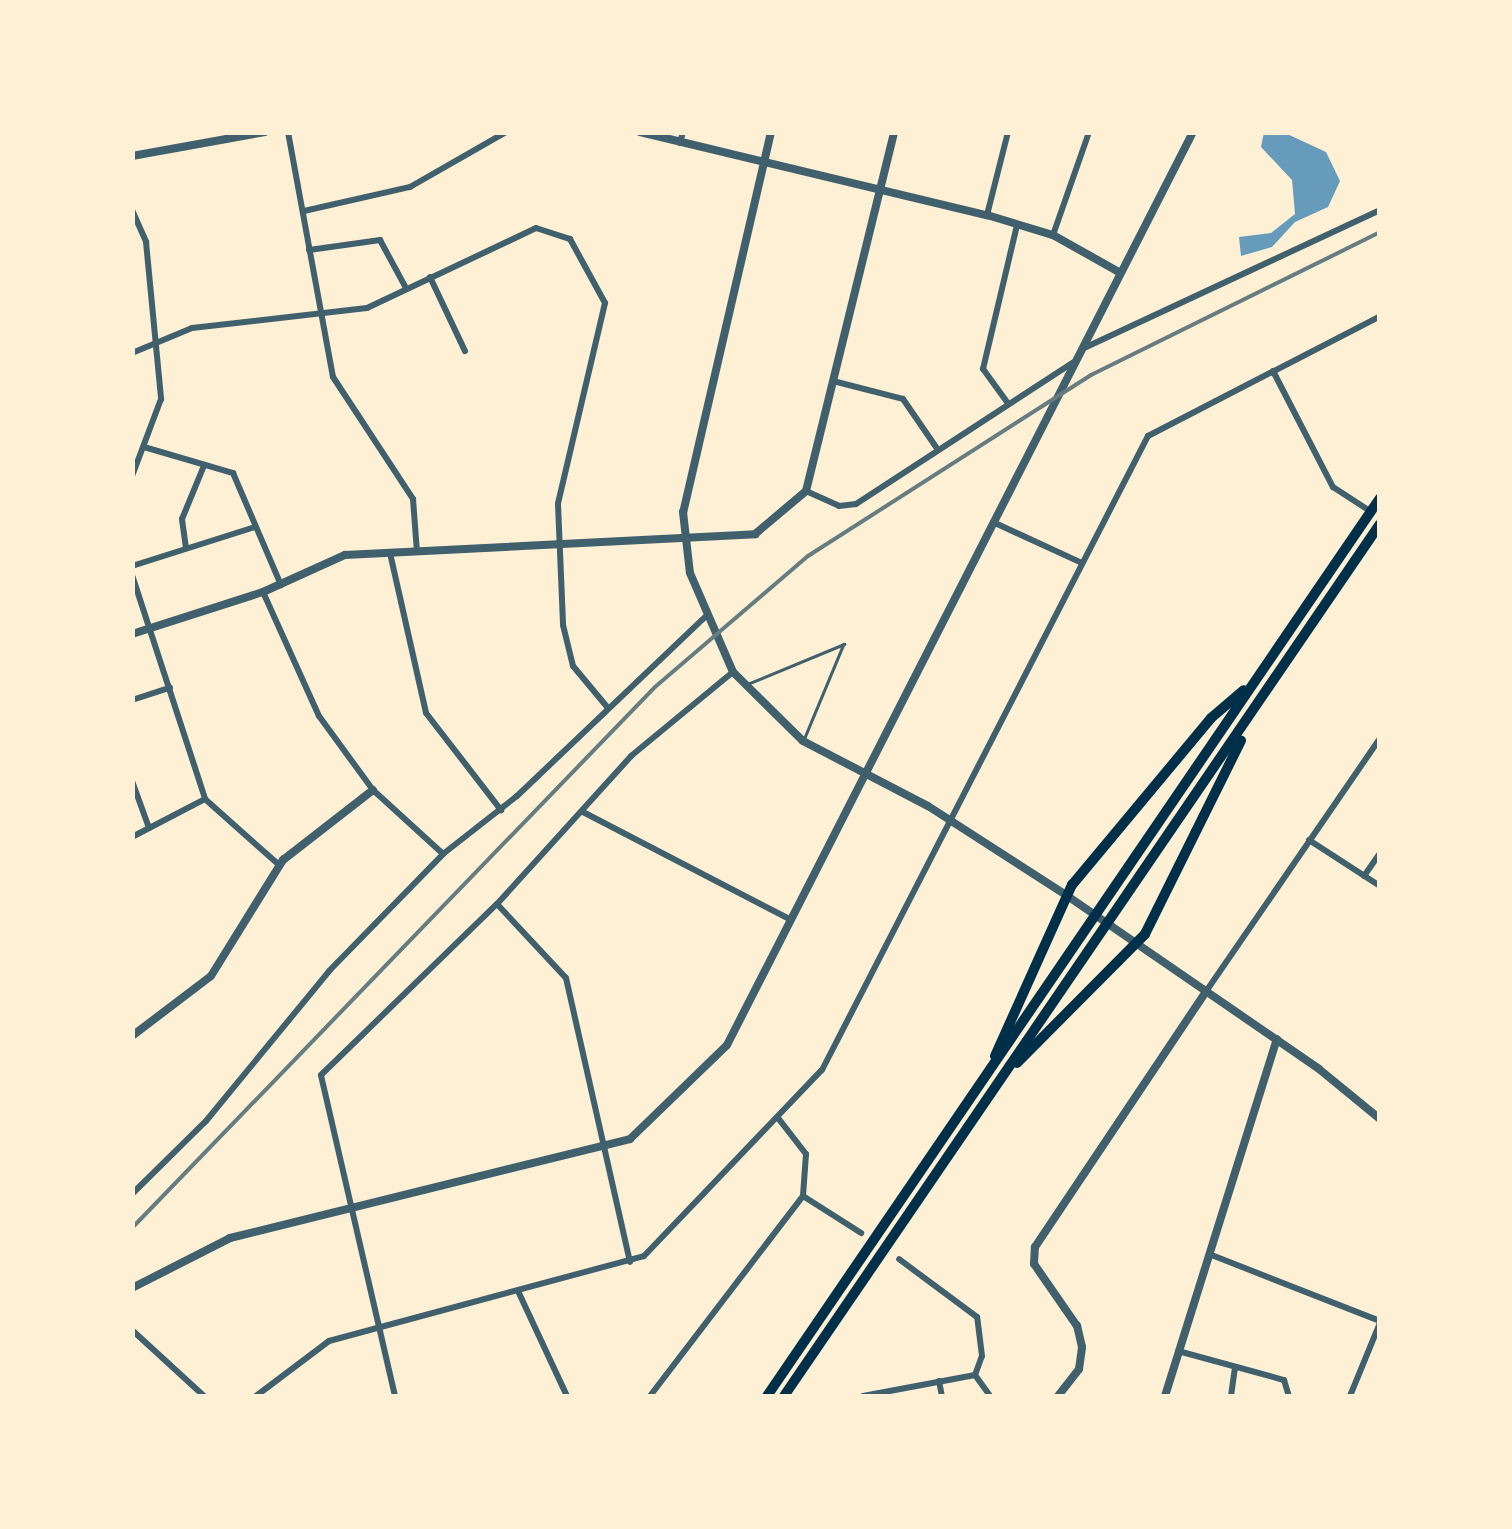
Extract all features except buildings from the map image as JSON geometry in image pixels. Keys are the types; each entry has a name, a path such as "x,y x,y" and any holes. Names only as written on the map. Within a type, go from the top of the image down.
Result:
{"highway":[{"path":"766,1396 1380,498"},
{"path":"784,1396 1380,524"},
{"path":"989,1071 1066,895 1211,718 1258,678"},
{"path":"1005,1073 1138,943 1257,708"}],"street":[{"path":"132,156 266,132"},
{"path":"288,132 332,377 413,498 417,552"},
{"path":"304,211 410,187 506,132"},
{"path":"640,132 681,138 764,162 987,215 1054,235 1119,272"},
{"path":"772,132 687,476 683,539 708,615 734,672 804,742 950,820 1066,895 1276,1039 1380,1118"},
{"path":"132,634 263,592 345,555 755,534 806,491 894,132"},
{"path":"987,215 1008,132"},
{"path":"1054,235 1088,132"},
{"path":"132,1288 230,1238 605,1147 652,1122 727,1044 862,772 995,522 1193,132"},
{"path":"132,210 146,242 161,399 132,476"},
{"path":"1081,350 1380,210"},
{"path":"1006,402 983,369 1017,226"},
{"path":"132,353 192,328 320,318 367,308 536,228 570,239 605,303 558,504 565,643 579,676 608,708"},
{"path":"309,250 380,240 406,288"},
{"path":"430,278 465,350"},
{"path":"256,1396 314,1348 377,1326 644,1256 822,1070 1148,436 1380,316"},
{"path":"806,491 839,506 856,504 936,447 1075,361"},
{"path":"1273,372 1333,487 1370,511"},
{"path":"833,381 902,398 936,447"},
{"path":"144,448 203,468 233,473 281,584"},
{"path":"186,548 182,520 203,468"},
{"path":"995,522 1082,563"},
{"path":"132,566 254,528"},
{"path":"390,553 426,713 501,810"},
{"path":"132,574 205,798 280,865"},
{"path":"263,592 319,716 373,790 443,854"},
{"path":"132,1194 206,1121 329,971 443,854 501,810 708,615"},
{"path":"396,1396 348,1208 322,1075 497,904 631,756 734,672"},
{"path":"132,700 170,688"},
{"path":"1058,1396 1080,1369 1082,1347 1077,1326 1034,1264 1035,1247 1380,738"},
{"path":"132,781 149,828"},
{"path":"132,1036 211,976 280,865 373,790"},
{"path":"132,837 205,798"},
{"path":"583,812 789,919"},
{"path":"1309,840 1380,886"},
{"path":"1364,876 1380,853"},
{"path":"497,904 566,978 630,1262"},
{"path":"1165,1396 1276,1039"},
{"path":"650,1396 803,1196 806,1154 778,1118"},
{"path":"803,1196 861,1233"},
{"path":"1209,1254 1380,1322 1350,1396"},
{"path":"899,1259 976,1317 984,1336 975,1375 989,1394"},
{"path":"518,1292 567,1396"},
{"path":"132,1330 204,1396"},
{"path":"1178,1351 1284,1380 1289,1396"},
{"path":"1232,1396 1236,1368"},
{"path":"863,1396 975,1375"},
{"path":"939,1381 942,1396"}],"lane":[{"path":"744,686 844,644 842,662 804,742"}],"water":[{"path":"1264,132 1285,133 1326,152 1340,181 1328,207 1295,222 1272,247 1241,256 1239,237 1271,233 1295,214 1292,180 1261,147"}],"railway":[{"path":"132,1228 655,687 808,556 1091,375 1380,232"}]}
